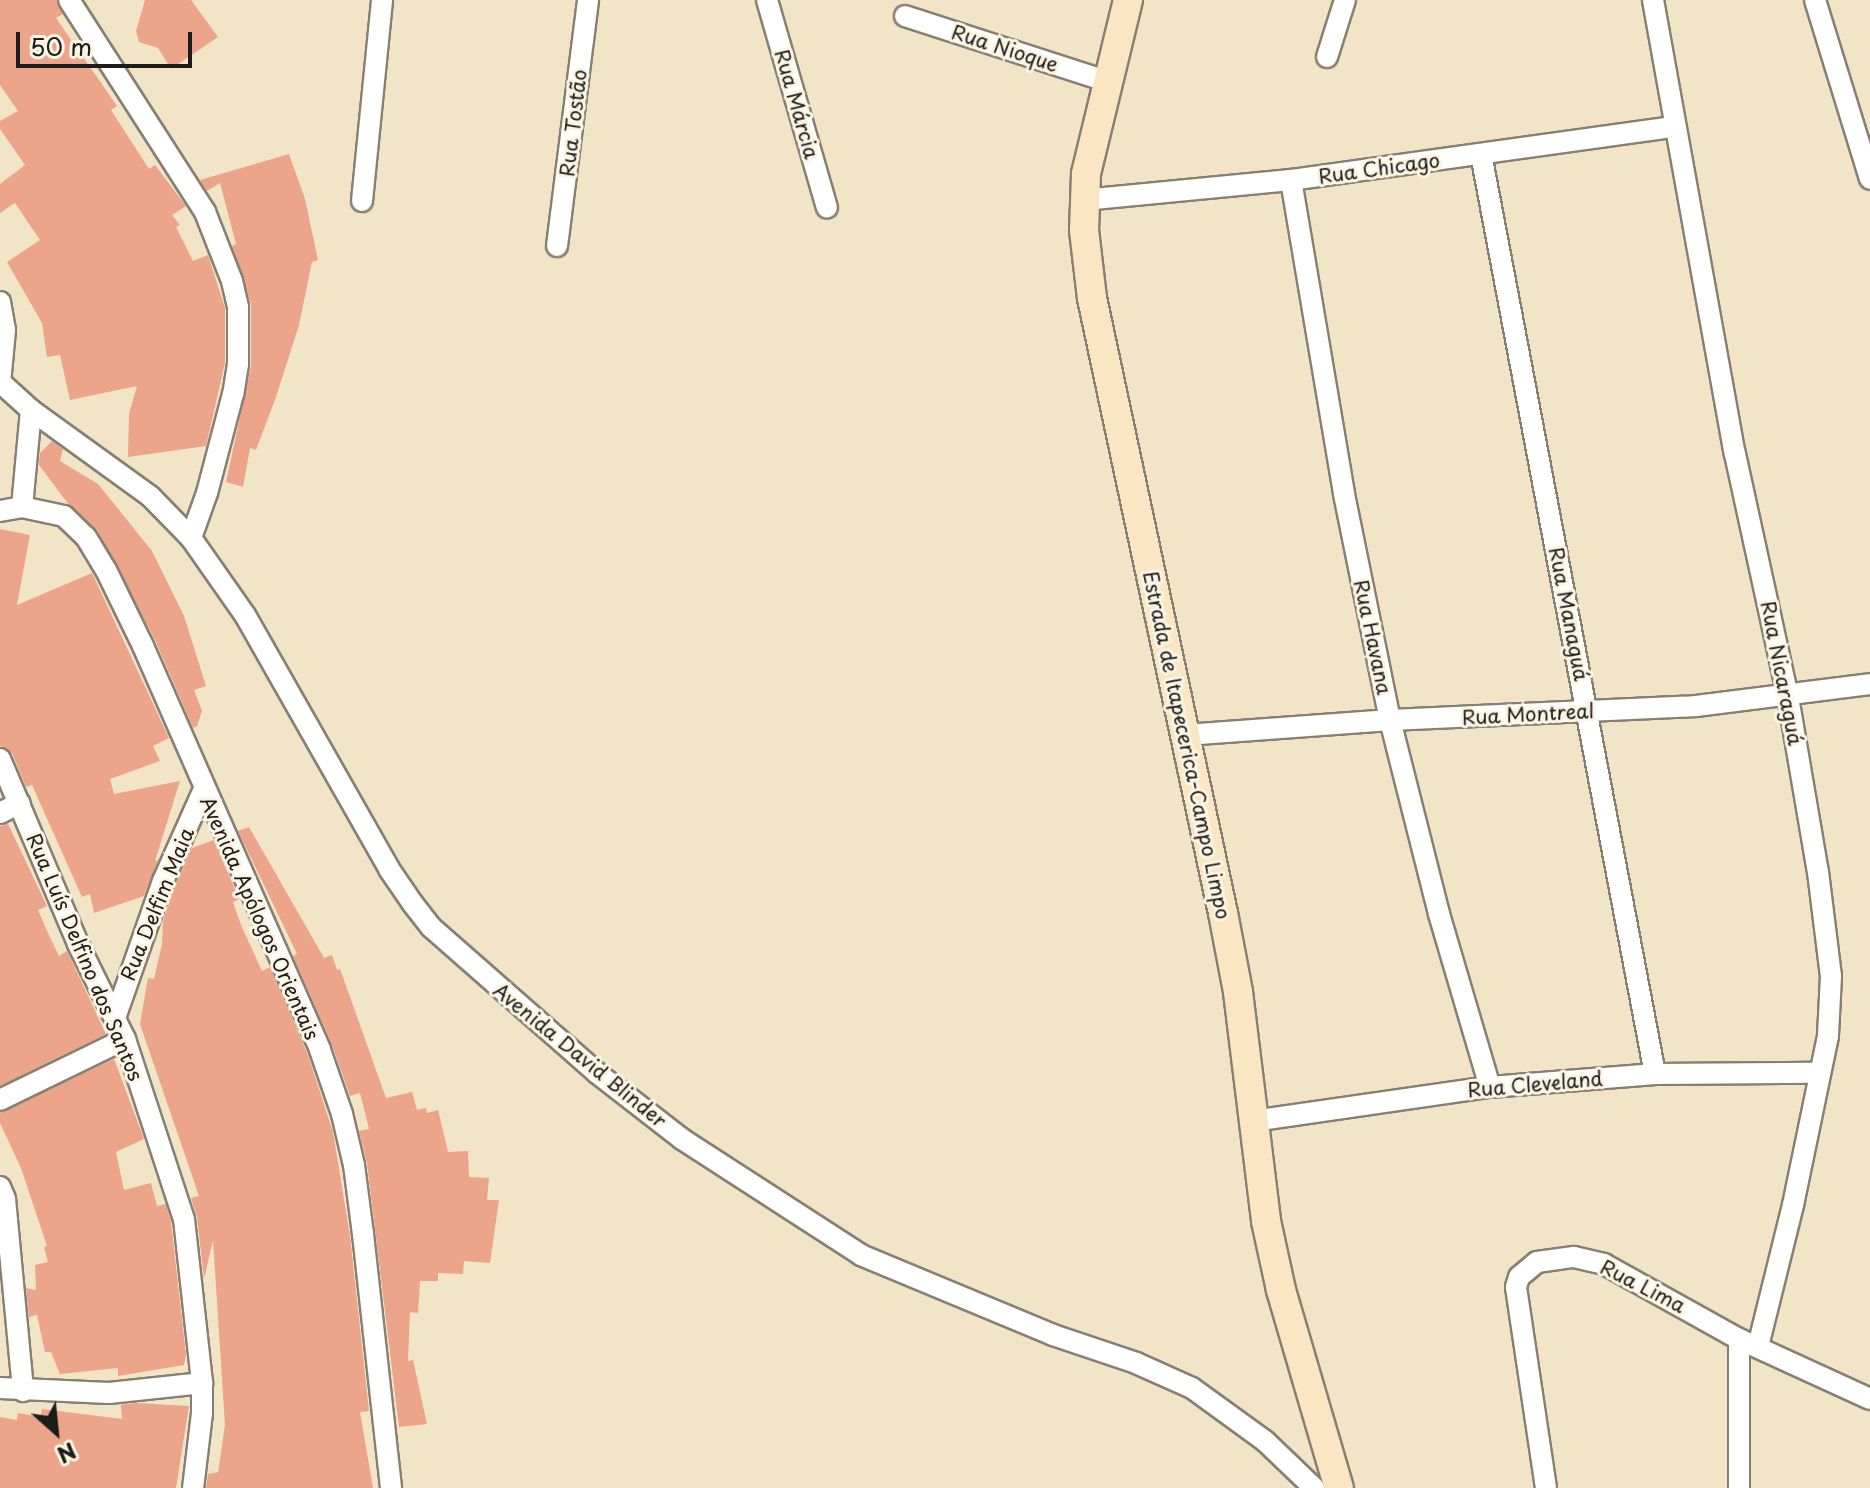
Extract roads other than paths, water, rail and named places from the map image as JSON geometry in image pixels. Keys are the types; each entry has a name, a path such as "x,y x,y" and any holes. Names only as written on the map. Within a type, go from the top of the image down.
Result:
{"main road":[{"name":"Estrada de Itapecerica-Campo Limpo","path":"1128,0 1106,81 1083,200 1092,298 1238,992 1266,1221 1281,1290 1339,1488"}],"street":[{"path":"69,0 205,212 232,281 238,307 238,364 217,454 191,538"},
{"path":"362,201 382,0"},
{"name":"Rua Tostão","path":"557,246 588,0"},
{"name":"Rua Márcia","path":"767,0 827,208"},
{"path":"1327,57 1345,0"},
{"name":"Rua Nicaraguá","path":"1653,0 1735,454 1788,697 1830,964 1828,1036 1793,1205 1749,1342 1739,1488"},
{"path":"1815,0 1870,179"},
{"name":"Rua Nioque","path":"905,16 1106,81"},
{"name":"Rua Chicago","path":"1083,200 1291,180 1674,127"},
{"name":"Rua Managuá","path":"1481,154 1655,1074"},
{"name":"Rua Havana","path":"1291,180 1344,494 1390,720 1439,914 1490,1087"},
{"path":"0,302 5,330 1,383"},
{"name":"Avenida David Blinder","path":"1,383 31,410 150,496 191,538 241,609 389,869 431,927 597,1073 682,1139 815,1229 873,1260 1053,1335 1136,1363 1192,1388 1265,1441 1314,1488"},
{"path":"0,511 22,507 31,410"},
{"name":"Avenida Apólogos Orientais","path":"22,507 64,516 86,537 143,646 203,791 320,1050 342,1114 363,1234 391,1488"},
{"name":"Rua Montreal","path":"1185,735 1587,709 1636,710 1788,697 1870,684"},
{"name":"Rua Luís Delfino dos Santos","path":"0,759 78,944 125,1039 184,1219 202,1383 202,1413 193,1488"},
{"name":"Rua Delfim Maia","path":"115,1018 163,881 203,791"},
{"path":"0,813 20,803"},
{"path":"0,1100 125,1039"},
{"name":"Rua Cleveland","path":"1253,1121 1490,1087 1655,1074 1818,1073"},
{"path":"2,1195 23,1391"},
{"name":"Rua Lima","path":"1546,1488 1516,1287 1525,1271 1537,1262 1556,1257 1574,1257 1604,1264 1749,1342 1870,1399"},
{"path":"0,1388 109,1393 202,1383"}]}
